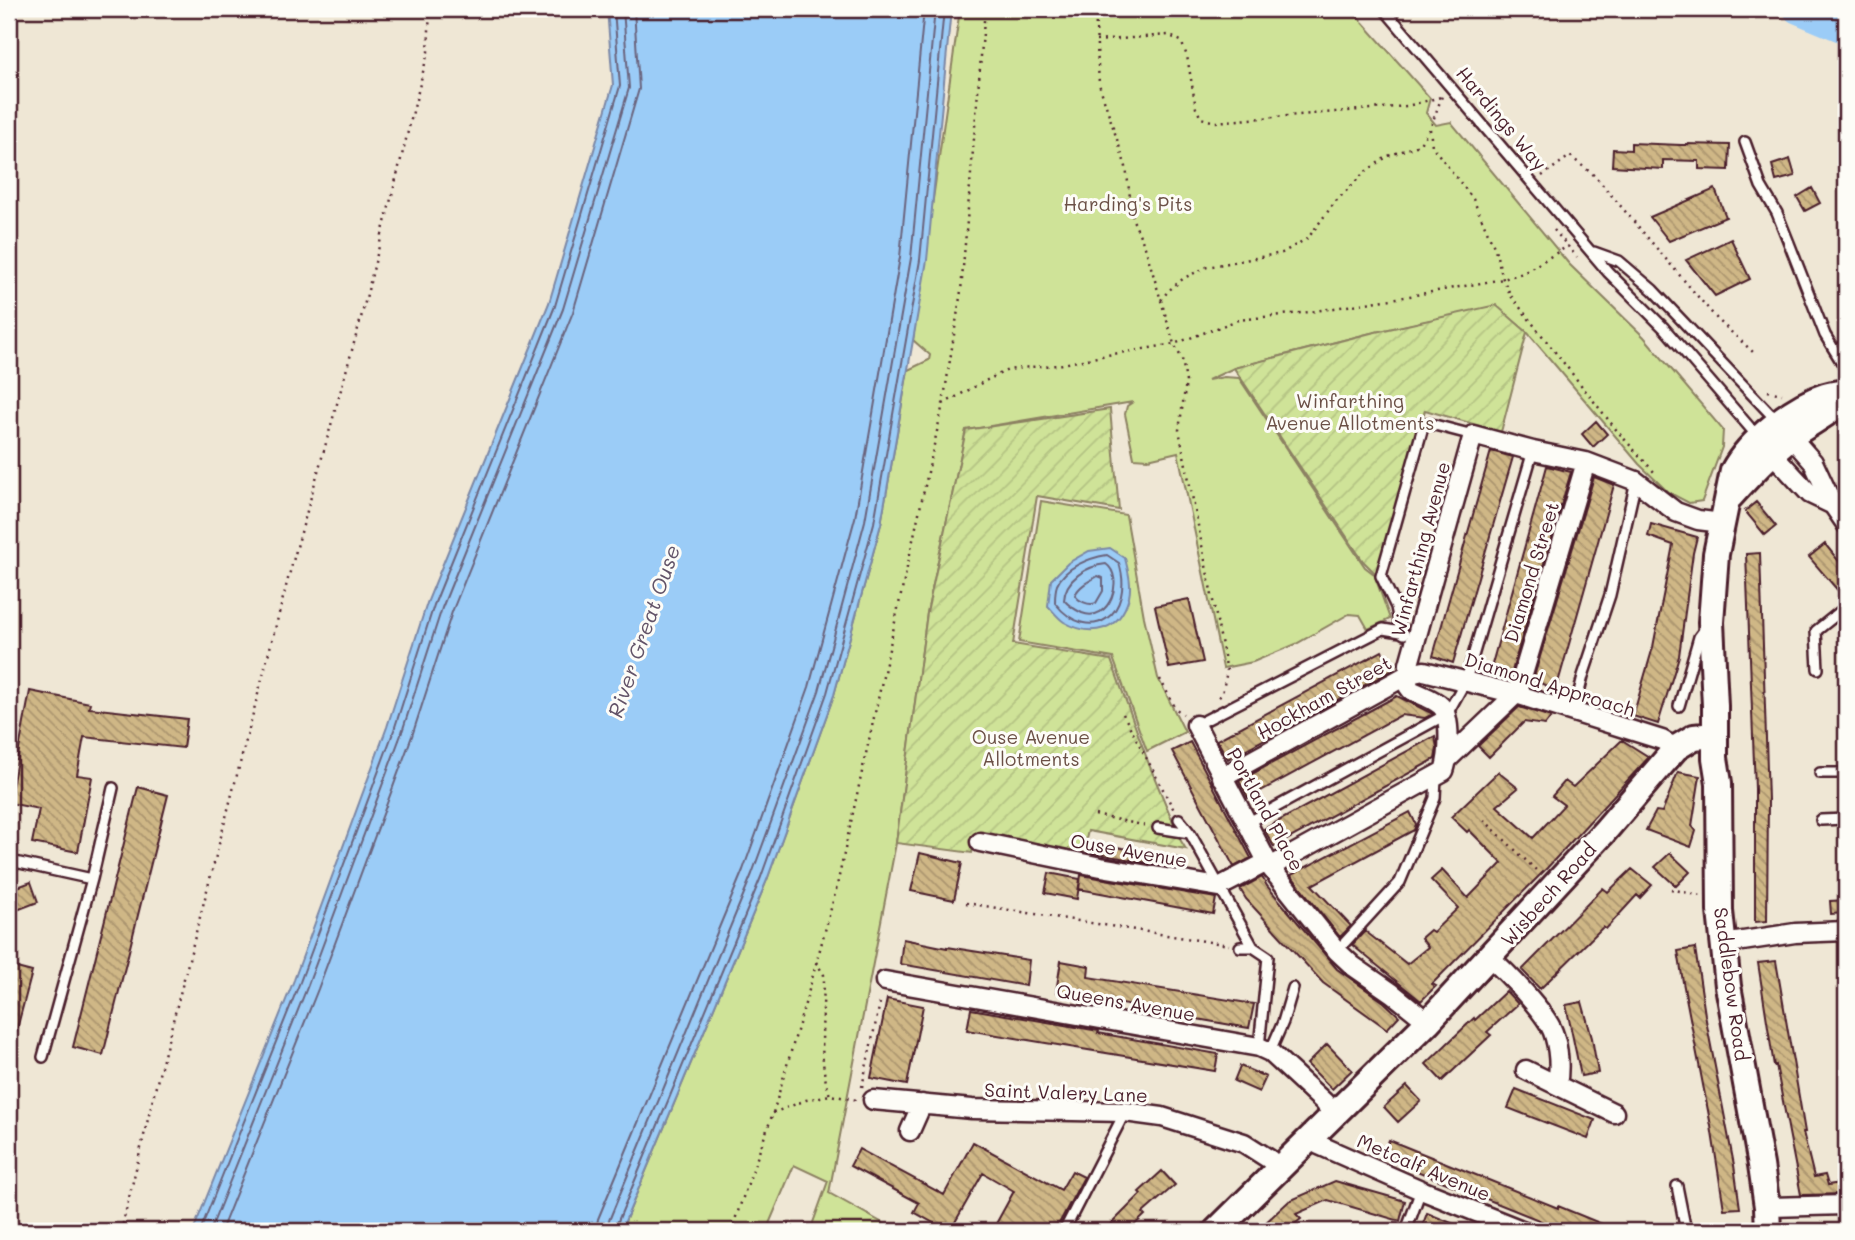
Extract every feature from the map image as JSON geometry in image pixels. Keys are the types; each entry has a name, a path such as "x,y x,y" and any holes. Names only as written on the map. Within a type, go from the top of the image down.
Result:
{"street":[{"path":"1785,430 1806,404 1826,395 1846,392"},
{"path":"1714,735 1716,706 1710,622 1716,554 1724,511 1765,445 1785,430 1846,399"},
{"path":"1785,430 1813,462 1833,505 1846,524"},
{"path":"1473,435 1586,462 1636,481 1676,512 1698,520 1724,511"},
{"name":"Winfarthing Avenue","path":"1409,674 1409,664 1473,435"},
{"path":"1765,445 1810,494 1833,505"},
{"name":"Diamond Street","path":"1516,694 1586,462"},
{"name":"Diamond Approach","path":"1409,674 1424,671 1466,680 1662,740 1676,748"},
{"path":"1219,887 1268,865 1444,771 1448,759 1447,714 1440,704 1411,690 1408,686 1409,674"},
{"name":"Hockham Street","path":"1222,777 1409,674"},
{"path":"1448,759 1516,694"},
{"name":"Portland Place","path":"1196,725 1268,865 1337,951 1428,1023"},
{"name":"Wisbech Road","path":"1216,1231 1428,1023 1490,958 1676,748 1694,737 1714,735"},
{"name":"Saddlebow Road","path":"1714,735 1719,783 1720,911 1723,944 1731,1004 1761,1165 1767,1219"},
{"name":"Ouse Avenue","path":"980,842 1101,867 1219,887"},
{"path":"1723,944 1795,933 1846,931"},
{"path":"1490,958 1503,968 1548,1021 1554,1034 1560,1071 1557,1085"},
{"name":"Queens Avenue","path":"885,981 1264,1049"},
{"path":"1264,1049 1324,1102 1334,1115"},
{"path":"1526,1070 1614,1113"},
{"name":"Saint Valery Lane","path":"866,1100 972,1109 1125,1112 1161,1117 1244,1143 1280,1169"},
{"path":"909,1131 922,1104"},
{"name":"Metcalf Avenue","path":"1309,1139 1420,1189 1524,1231"},
{"path":"1767,1219 1846,1205"}],"lane":[{"name":"Hardings Way","path":"1384,9 1608,272 1664,328 1765,445"},
{"path":"1745,142 1761,186 1777,213 1825,335 1846,369"},
{"name":"Hardings Way","path":"1592,251 1619,261 1653,290 1785,430"},
{"path":"1401,632 1396,607 1381,576 1423,427 1427,423 1473,435"},
{"path":"1247,823 1447,714 1466,680 1533,451"},
{"path":"1574,712 1610,595 1636,481"},
{"path":"1818,669 1816,631 1846,607"},
{"path":"1679,706 1699,637 1710,622"},
{"path":"1196,725 1383,629 1401,632 1416,644"},
{"path":"1821,773 1846,773"},
{"path":"1337,951 1400,882 1435,799 1436,777"},
{"path":"43,1057 93,879 113,788"},
{"path":"1179,819 1190,833 1253,947 1268,957 1264,1049"},
{"path":"1821,820 1846,820"},
{"path":"1158,828 1190,833"},
{"path":"9,858 15,862 93,879"},
{"path":"1240,947 1253,947"},
{"path":"1264,1049 1283,1022 1293,988"},
{"path":"1066,1227 1125,1112"},
{"path":"1677,1186 1686,1231"},
{"path":"1406,1231 1420,1189"}],"path":[{"path":"121,1231 288,579 365,305 428,52 430,9"},
{"path":"731,1231 773,1113 836,890 943,404 961,291 985,9"},
{"path":"1095,9 1099,84 1126,167 1133,220 1174,344 1182,359 1186,382 1179,430 1227,671 1222,694 1196,725 1176,709 1160,679"},
{"path":"1096,41 1168,35 1181,41 1188,56 1196,108 1201,118 1215,122 1407,106 1442,96 1430,129 1419,145 1388,156 1365,172 1335,202 1308,238 1282,253 1207,267 1184,278 1168,290 1161,300"},
{"path":"1430,129 1432,146 1473,199 1495,249 1511,296 1618,432 1658,476"},
{"path":"1534,183 1570,156 1595,176 1717,319 1753,352"},
{"path":"943,404 1008,370 1058,365 1174,344 1238,320 1350,305 1503,279 1524,273 1567,247 1578,237"},
{"path":"1123,714 1179,819"},
{"path":"1095,815 1158,828"},
{"path":"1483,820 1544,878"},
{"path":"1671,889 1711,898"},
{"path":"966,903 1240,947"},
{"path":"816,961 824,975 822,1066 830,1095"},
{"path":"773,1113 806,1100 830,1095 866,1100 885,981"}],"green space":[{"name":"Harding's Pits","path":"960,9 1351,9 1430,98 1426,113 1436,125 1451,122 1569,264 1644,337 1723,430 1722,447 1702,501 1689,503 1668,492 1639,464 1527,332 1496,306 1371,333 1234,368 1208,380 1239,378 1365,567 1374,574 1390,619 1368,629 1360,615 1349,614 1296,644 1253,662 1223,668 1178,452 1148,459 1134,458 1125,414 1127,406 1133,402 966,430 927,613 896,843 829,1193 897,1231 810,1231 828,1181 794,1165 766,1231 621,1231 767,880 834,695 881,524 908,370 929,360 930,355 913,340"},
{"name":"Winfarthing Avenue Allotments","path":"1496,305 1527,332 1501,432 1425,410 1376,574 1363,561 1234,368"},
{"name":"Ouse Avenue Allotments","path":"1110,409 1119,510 1037,496 1013,644 1111,660 1150,767 1186,849 1088,831 1081,859 975,836 972,853 896,843 927,613 966,430"},
{"path":"1041,501 1126,515 1158,678 1185,732 1147,751 1113,658 1019,642"}],"water":[{"name":"River Great Ouse","path":"607,9 951,9 927,260 881,524 834,695 767,880 621,1231 193,1231 294,980 387,727 427,603 549,303 613,85"},
{"path":"1110,548 1125,558 1129,578 1129,597 1119,618 1104,628 1094,630 1085,630 1064,622 1048,606 1051,580 1068,563 1089,551"}],"building":[{"path":"1631,143 1730,145 1729,170 1699,169 1699,161 1663,160 1663,169 1612,166 1613,149 1631,150"},
{"path":"1790,159 1795,176 1776,181 1772,165"},
{"path":"1812,188 1820,203 1805,211 1797,197"},
{"path":"1715,189 1726,217 1669,241 1650,217"},
{"path":"1731,239 1750,279 1715,296 1686,260"},
{"path":"1596,421 1607,434 1593,447 1582,434"},
{"path":"1491,451 1513,457 1453,663 1433,656"},
{"path":"1547,466 1571,472 1509,681 1489,675"},
{"path":"1594,477 1614,485 1556,690 1533,680"},
{"path":"1756,502 1776,526 1765,535 1745,511"},
{"path":"1651,524 1697,537 1679,656 1658,724 1633,716 1653,647 1673,545 1648,536"},
{"path":"1825,544 1846,570 1846,600 1809,557"},
{"path":"1760,553 1768,800 1767,921 1755,922 1755,789 1746,554"},
{"path":"1189,599 1203,662 1169,668 1155,606"},
{"path":"1382,651 1393,670 1228,759 1217,740"},
{"path":"30,691 90,703 89,708 187,719 183,748 84,737 77,775 92,777 78,852 32,843 39,809 9,803"},
{"path":"1397,696 1433,714 1425,718 1401,715 1248,798 1239,781"},
{"path":"1519,707 1551,717 1545,725 1524,722 1489,757 1478,746"},
{"path":"1435,736 1435,759 1274,847 1264,829"},
{"path":"1622,740 1649,757 1547,868 1432,984 1436,986 1421,1001 1352,945 1365,931 1407,964 1428,947 1421,938 1430,930 1433,932 1458,908 1431,880 1442,870 1468,898 1502,863 1469,830 1467,832 1451,817 1498,772 1518,788 1497,806 1533,838 1564,805 1552,796 1565,781 1573,787"},
{"path":"1190,742 1251,858 1234,867 1172,751"},
{"path":"1678,772 1700,776 1692,826 1696,831 1691,847 1646,830 1656,811 1662,812"},
{"path":"138,787 168,795 103,1055 73,1047"},
{"path":"1410,812 1416,824 1414,830 1312,885 1351,926 1340,937 1291,875"},
{"path":"1089,842 1184,859 1182,869 1087,852"},
{"path":"920,853 962,863 954,900 911,891"},
{"path":"1670,853 1690,872 1676,886 1655,867"},
{"path":"1632,869 1652,885 1640,898 1637,895 1606,929 1603,927 1540,989 1522,970 1603,888 1608,892"},
{"path":"1049,873 1080,879 1077,899 1045,893"},
{"path":"1081,875 1216,898 1213,914 1079,889"},
{"path":"1262,877 1337,969 1399,1016 1387,1029 1323,983 1246,899 1240,889"},
{"path":"31,882 38,902 9,913 9,890"},
{"path":"1846,900 1846,913 1831,914 1830,901"},
{"path":"903,939 1029,960 1026,986 900,964"},
{"path":"1695,948 1740,1208 1724,1209 1683,982 1678,951"},
{"path":"1061,961 1089,966 1088,977 1254,1004 1249,1028 1056,992"},
{"path":"1776,961 1803,1132 1814,1177 1825,1175 1828,1185 1846,1182 1846,1194 1801,1195 1776,1065 1774,1066 1758,963"},
{"path":"9,966 32,972 13,1044 9,1043"},
{"path":"1506,991 1518,1004 1487,1032 1491,1035 1442,1081 1426,1064"},
{"path":"887,999 923,1006 907,1085 871,1078"},
{"path":"1582,1002 1598,1073 1581,1076 1566,1005"},
{"path":"971,1009 1218,1054 1215,1071 967,1030"},
{"path":"1327,1044 1352,1070 1332,1089 1307,1064"},
{"path":"1240,1066 1266,1077 1259,1092 1234,1081"},
{"path":"1407,1086 1421,1101 1398,1122 1384,1107"},
{"path":"1516,1089 1595,1120 1588,1139 1508,1108"},
{"path":"1389,1140 1619,1231 1566,1231 1382,1157"},
{"path":"973,1142 1061,1190 1072,1171 1084,1177 1055,1231 992,1231 1014,1191 983,1173 948,1231 914,1212 919,1203 850,1166 859,1149 944,1195"},
{"path":"1162,1171 1175,1185 1143,1213 1145,1215 1128,1231 1116,1231 1110,1225"},
{"path":"1335,1181 1405,1201 1400,1221 1328,1200 1296,1214 1301,1219 1286,1231 1269,1231 1262,1226 1289,1201"},
{"path":"1427,1213 1471,1231 1433,1231 1422,1227"}],"waterway":[{"path":"1798,9 1846,29"}]}
